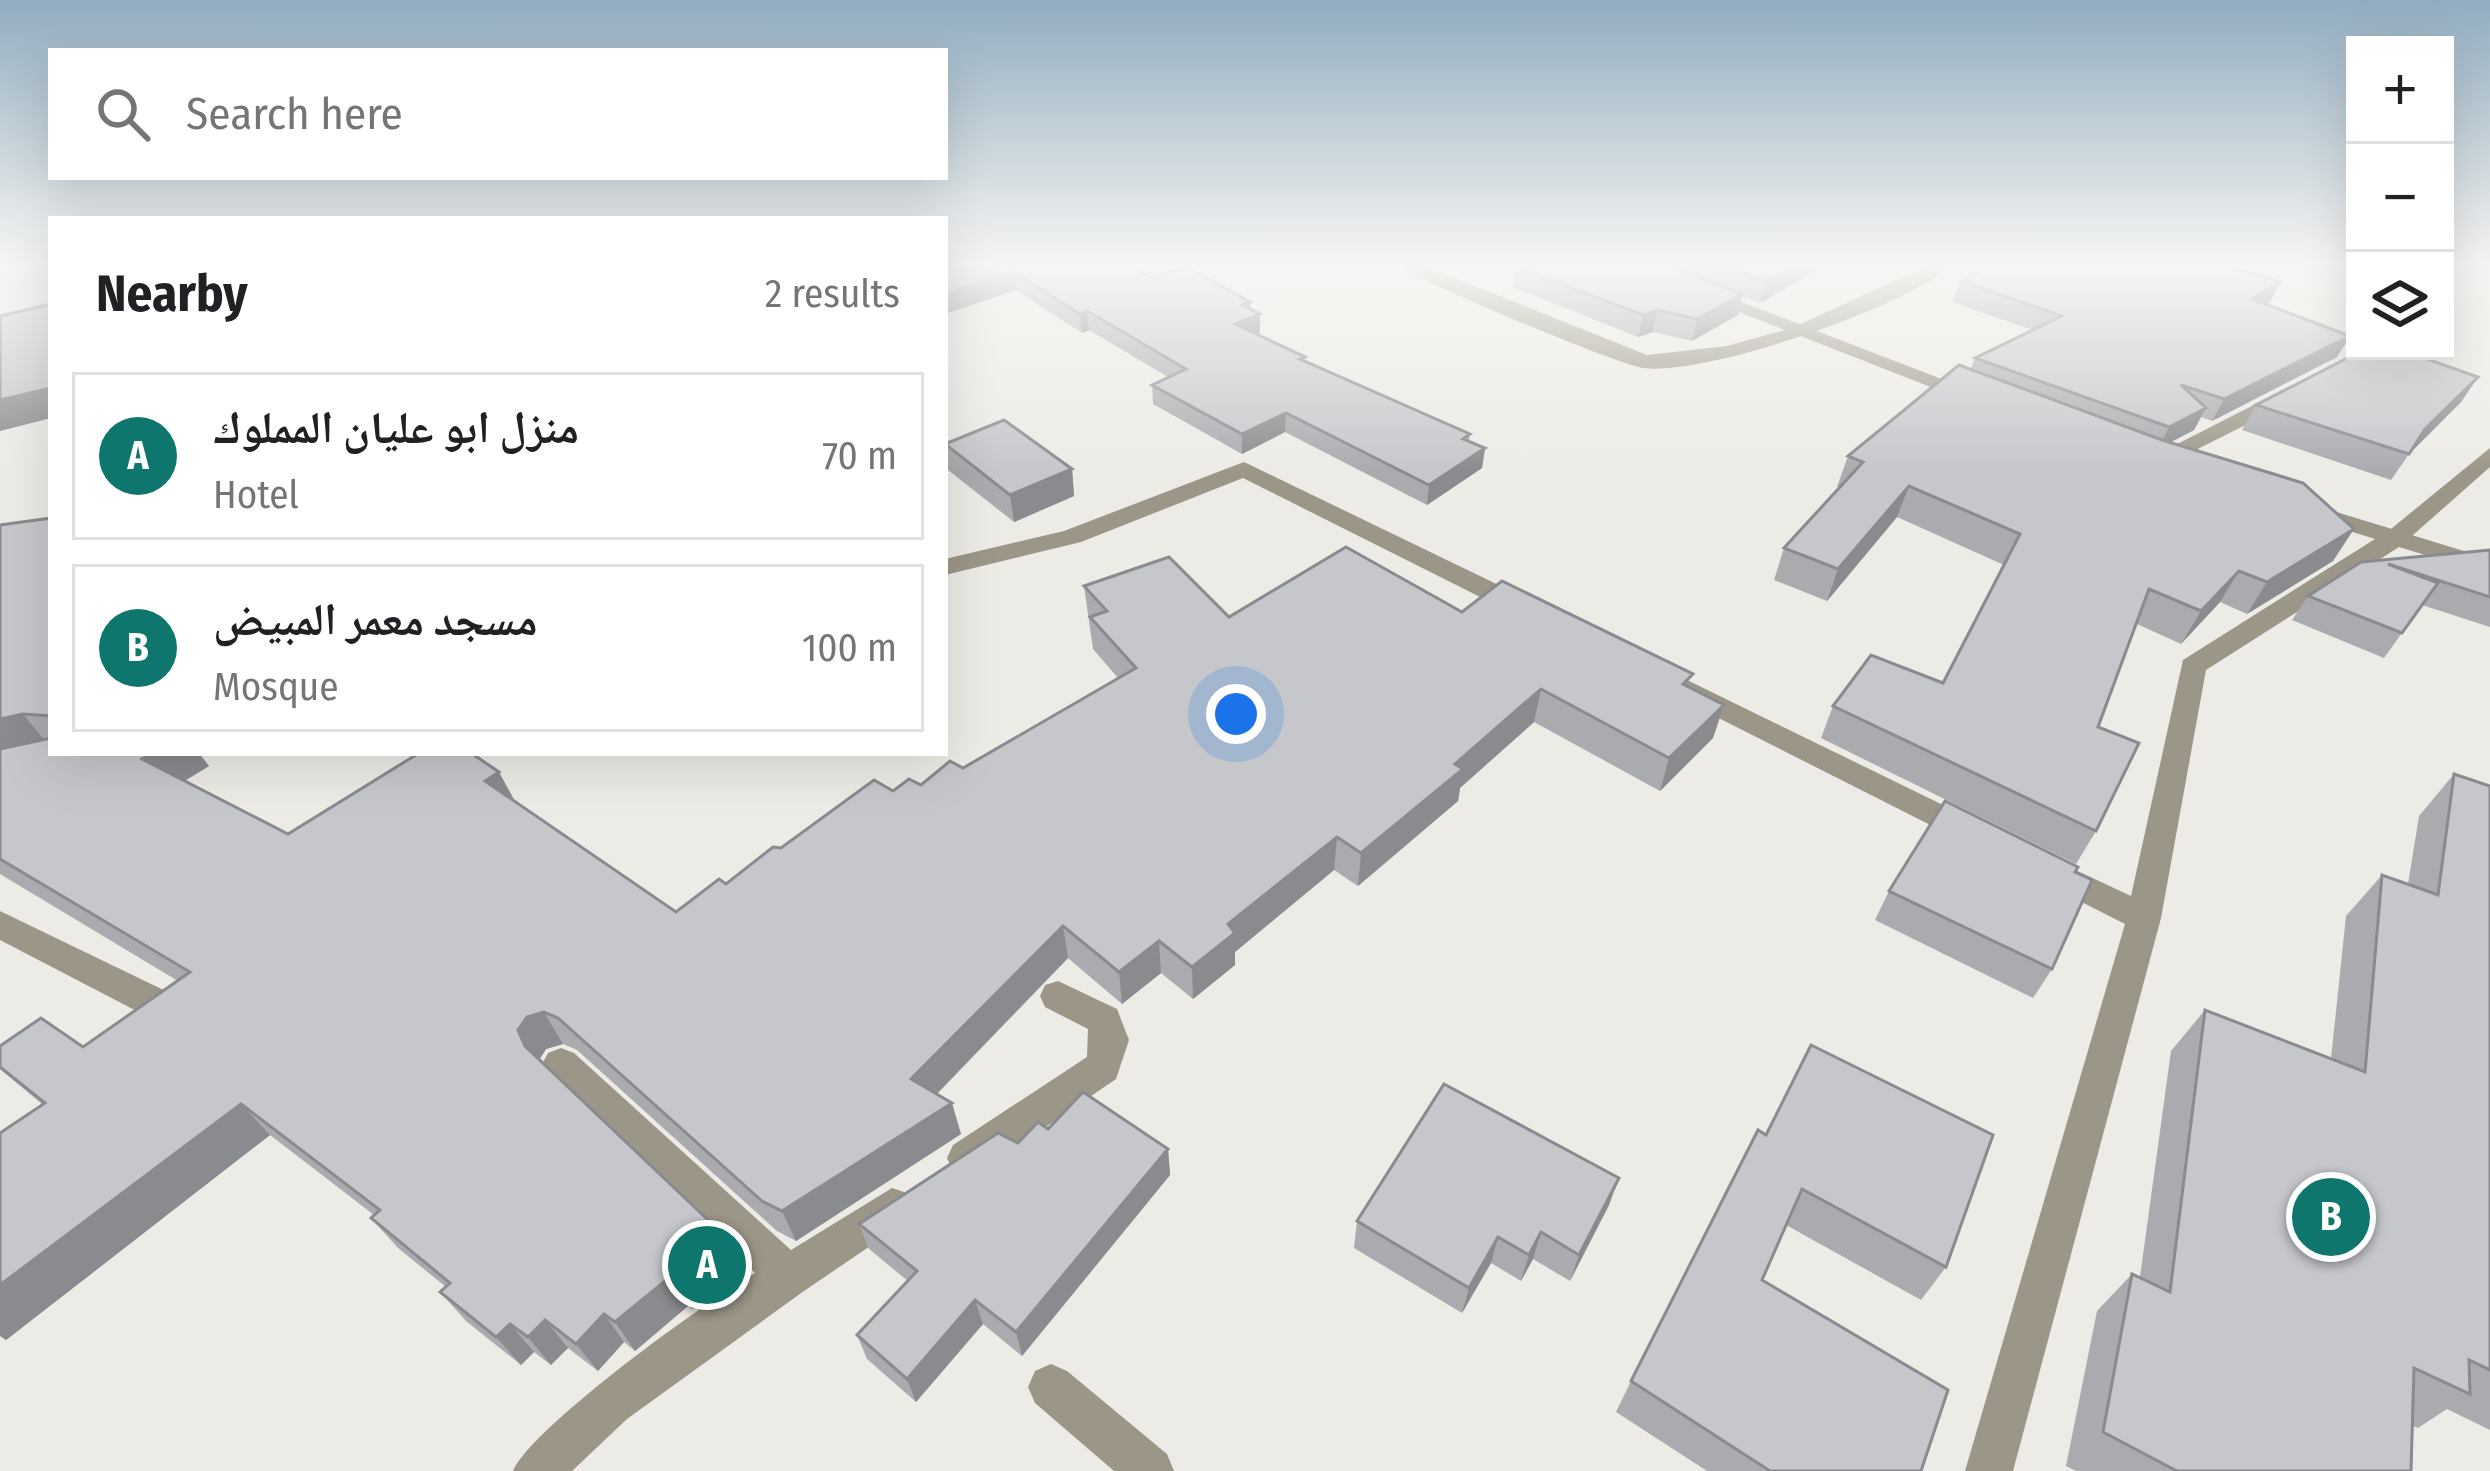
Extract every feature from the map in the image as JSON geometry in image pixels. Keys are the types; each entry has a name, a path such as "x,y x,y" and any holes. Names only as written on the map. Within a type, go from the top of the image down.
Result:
{"street":[{"path":"1577,335 1645,362 1728,352 1790,335"},
{"path":"1806,335 2000,405"},
{"path":"2200,475 2145,457 2314,381"},
{"path":"1989,1471 2144,918 2192,666 2395,538 2490,455"},
{"path":"948,566 1072,537 1244,469 1544,619"},
{"path":"2286,503 2490,567"},
{"path":"1652,672 2144,918"},
{"path":"0,923 163,1007"},
{"path":"537,1471 611,1403 789,1276 1102,1067 1110,1040 1103,1020 1058,996"},
{"path":"561,1064 789,1276"},
{"path":"1052,1387 1150,1471"}],"building":[{"path":"0,335 48,335 48,389 0,400"},
{"path":"1127,335 1258,335 1305,357 1300,359 1470,434 1463,439 1485,448 1429,485 1286,413 1242,434 1152,385 1186,369"},
{"path":"2023,335 2346,335 2224,399 2181,385 2206,408 2169,427 1975,358"},
{"path":"2346,359 2430,360 2478,377 2425,429 2409,454 2256,405"},
{"path":"1959,365 2162,440 2303,483 2354,529 2267,582 2239,571 2201,611 2149,589 2098,727 2139,743 2096,831 1833,706 1871,655 1943,683 2020,534 1909,486 1838,569 1784,548 1863,462 1848,456"},
{"path":"1004,420 1072,469 1010,495 948,443"},
{"path":"48,518 48,716 0,719 0,525"},
{"path":"1346,547 1462,612 1502,581 1693,674 1683,684 1724,705 1669,758 1541,689 1455,764 1463,769 1361,853 1337,837 1228,924 1235,933 1192,967 1159,941 1119,972 1063,926 911,1079 952,1103 782,1211 762,1201 558,1018 544,1012 527,1017 518,1030 525,1046 727,1238 709,1257 674,1280 670,1277 615,1322 604,1314 576,1344 545,1320 528,1337 510,1324 496,1337 440,1292 450,1283 371,1218 380,1210 241,1104 0,1285 0,1133 45,1103 0,1067 0,1046 41,1018 83,1047 190,972 0,859 0,749 48,739 48,756 147,756 142,759 288,834 414,756 475,756 499,772 485,781 676,912 719,879 726,884 773,847 781,848 874,780 893,791 909,779 921,785 950,761 963,768 1136,668 1090,617 1107,611 1084,586 1169,557 1229,617"},
{"path":"2490,550 2490,597 2388,564 2438,583 2402,633 2308,596 2361,562"},
{"path":"2454,774 2490,786 2490,1370 2469,1360 2470,1394 2414,1368 2411,1471 2177,1471 2103,1432 2132,1274 2170,1292 2205,1010 2365,1072 2382,875 2438,895"},
{"path":"1945,801 2078,867 2075,872 2092,880 2052,969 1889,891"},
{"path":"1811,1045 1993,1135 1946,1267 1802,1189 1762,1280 1948,1390 1921,1471 1770,1471 1631,1381 1758,1130 1766,1135"},
{"path":"1444,1084 1619,1178 1579,1255 1541,1232 1529,1255 1498,1237 1469,1288 1357,1221"},
{"path":"1083,1092 1168,1149 1016,1332 975,1300 907,1379 857,1335 917,1271 859,1224 998,1133 1018,1143 1038,1122 1048,1129"}],"place":[{"name":"مسجد معمر المبيض","path":"2331,1217"},
{"name":"منزل ابو عليان المملوك","path":"707,1265"}]}
